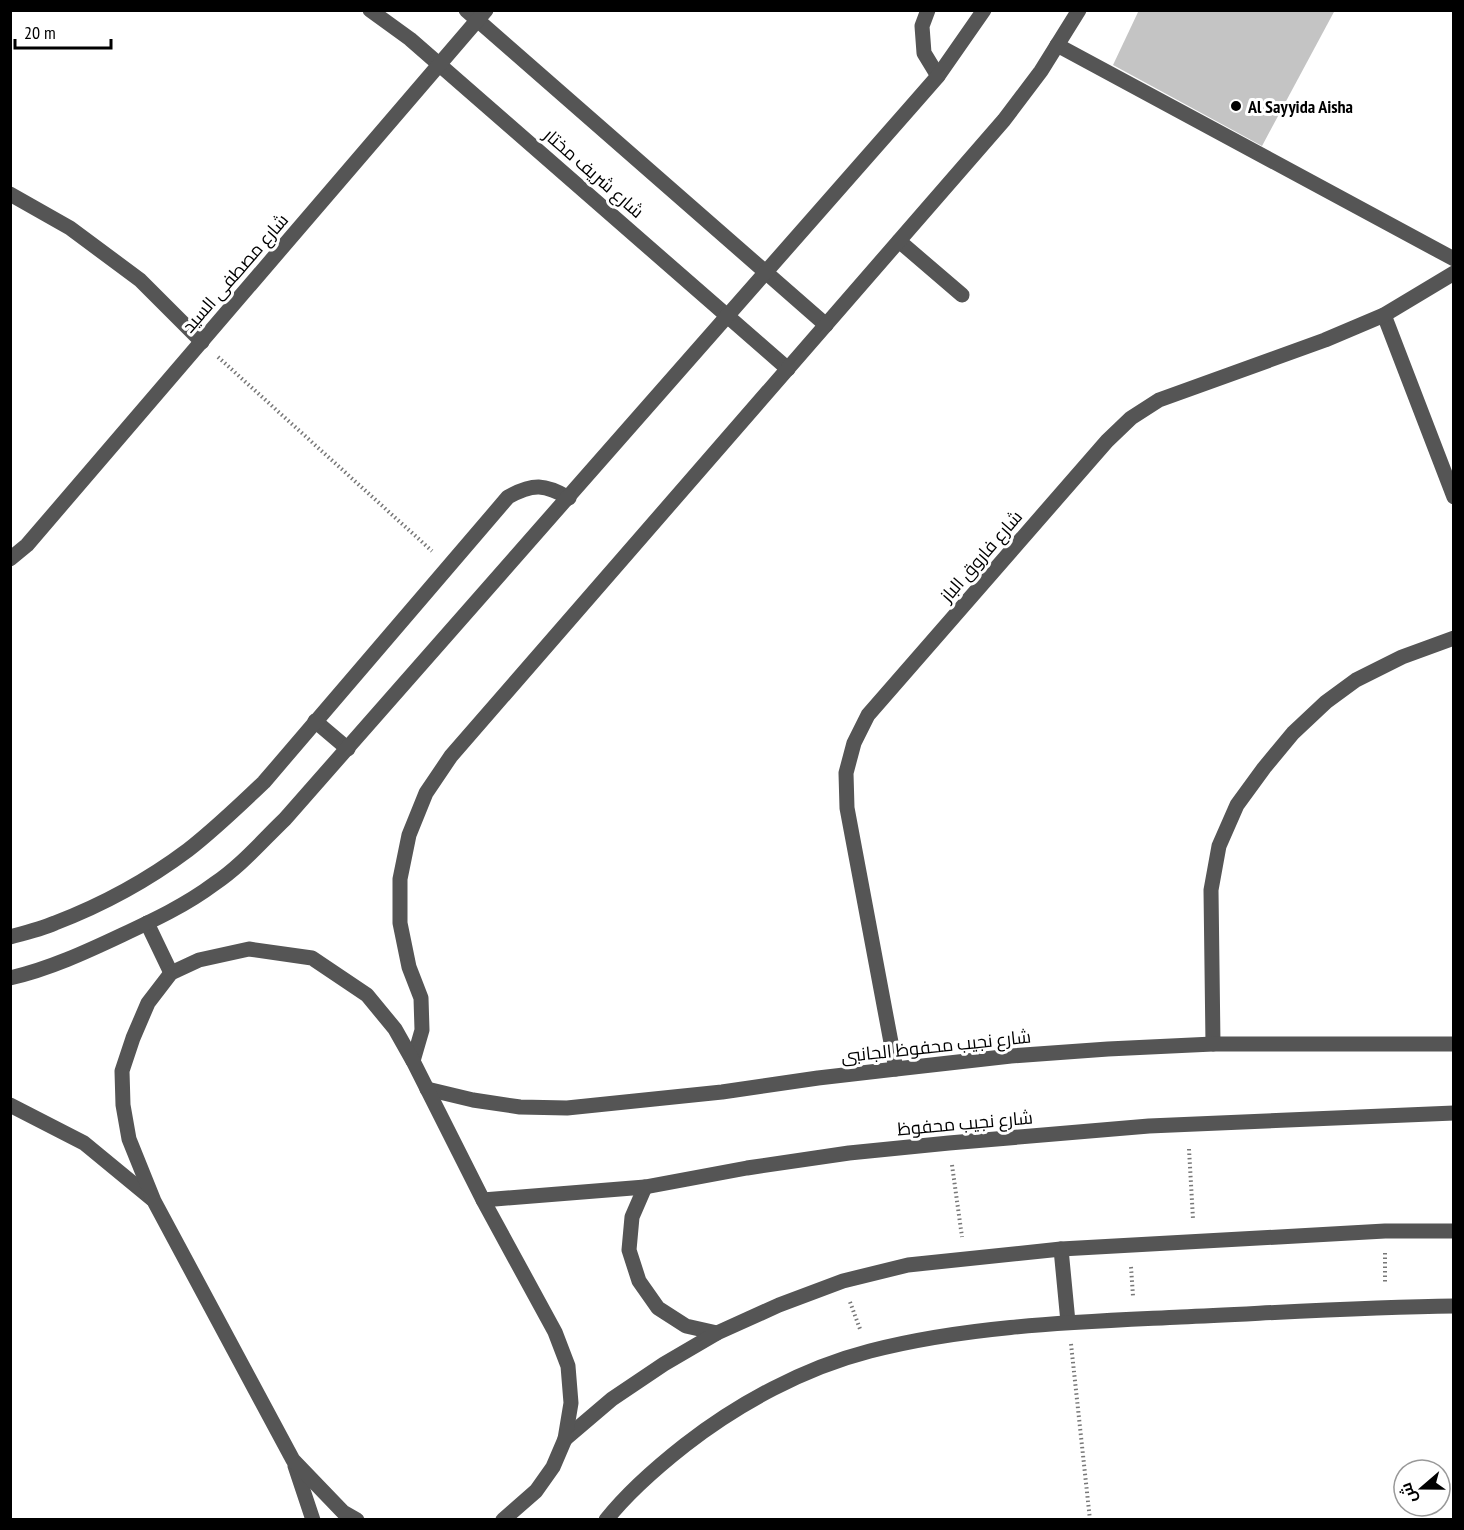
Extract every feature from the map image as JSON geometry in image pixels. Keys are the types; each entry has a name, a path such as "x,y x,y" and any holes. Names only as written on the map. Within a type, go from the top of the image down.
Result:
{"street":[{"name":"شارع شريف مختار","path":"370,10 440,64 788,369"},
{"path":"928,10 922,26 924,53 938,76"},
{"path":"10,978 80,955 147,923 215,884 240,864 285,819 767,273 938,76 984,10"},
{"path":"413,1061 422,1030 420,998 409,967 400,923 400,879 409,835 426,794 451,756 1004,120 1041,72 1079,10"},
{"name":"شارع مصطفى السيد","path":"10,559 27,545 202,342 440,64 477,14"},
{"path":"477,14 826,325"},
{"path":"1058,45 1454,259"},
{"path":"10,195 70,228 140,280 202,342"},
{"path":"899,241 962,295"},
{"name":"شارع فاروق الباز","path":"896,1069 847,808 846,773 854,743 868,715 1107,441 1131,418 1160,400 1325,340 1384,315 1454,273"},
{"path":"1384,315 1454,497"},
{"path":"10,937 53,924 100,904 145,879 188,850 227,818 264,782 508,497 522,489 539,486 554,489 569,498"},
{"path":"1213,1044 1211,890 1219,846 1237,805 1293,734 1326,702 1356,680 1402,657 1454,638"},
{"path":"315,721 348,748"},
{"path":"147,923 171,973"},
{"path":"313,1520 293,1460 154,1201 129,1140 123,1105 122,1071 133,1038 148,1003 171,973 199,960 249,949 312,958 367,995 395,1029 483,1200 555,1332 568,1366 571,1402 565,1439 554,1467 536,1491 504,1520"},
{"name":"شارع نجيب محفوظ الجانبى","path":"427,1089 496,1104 567,1108 722,1092 818,1078 1011,1056 1108,1048 1213,1044 1454,1044"},
{"path":"10,1105 84,1143 154,1201"},
{"name":"شارع نجيب محفوظ","path":"483,1200 645,1187 747,1168 849,1153 949,1143 1149,1126 1454,1113"},
{"path":"645,1187 632,1217 629,1250 639,1281 658,1308 686,1326 717,1333"},
{"path":"565,1439 612,1399 663,1364 717,1333 779,1305 843,1281 908,1265 1061,1249 1384,1231 1454,1230"},
{"path":"1061,1249 1068,1322"},
{"path":"606,1520 616,1506 659,1465 713,1423 763,1394 814,1370 868,1351 919,1340 1068,1322 1386,1307 1454,1306"},
{"path":"293,1460 343,1512 357,1520"},
{"path":"522,1520 536,1491"}],"path":[{"path":"202,342 448,566"},
{"path":"1188,1124 1195,1242"},
{"path":"949,1143 965,1259"},
{"path":"1384,1231 1386,1307"},
{"path":"1129,1246 1135,1319"},
{"path":"843,1281 868,1351"},
{"path":"1068,1322 1090,1520"}],"building":[{"name":"Al Sayyida Aisha","path":"1139,10 1335,10 1262,146 1113,65"}],"place":[{"name":"Al Sayyida Aisha","path":"1236,106"}]}
